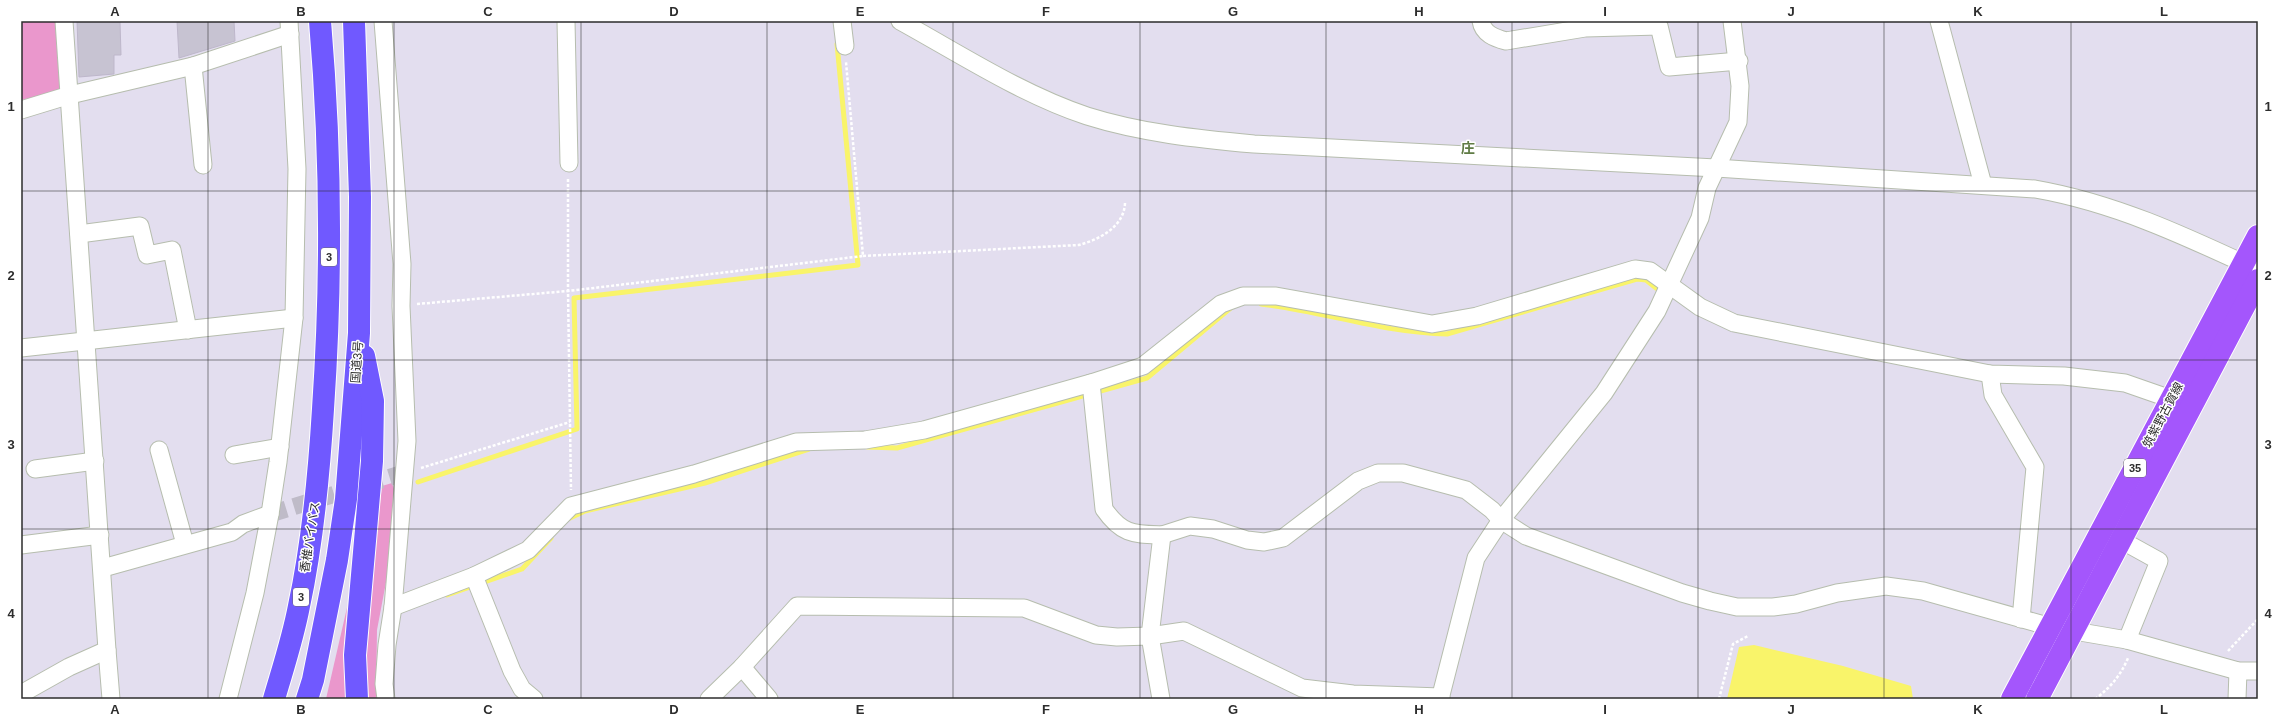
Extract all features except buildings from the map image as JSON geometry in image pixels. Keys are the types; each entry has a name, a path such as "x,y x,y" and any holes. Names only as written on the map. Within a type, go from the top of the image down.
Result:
{"highway":[{"name":"香椎バイパス","path":"274,699 299,607 317,492 328,338 330,197 320,21"},
{"name":"国道3号","path":"307,699 313,680 337,560 346,499 359,333 360,197 354,21"},
{"path":"357,699 355,655 372,461 373,401 359,333"}],"main road":[{"name":"筑紫野古賀線","path":"2012,699 2171,399 2251,266 2258,236"},
{"name":"筑紫野古賀線","path":"2037,699 2258,280"}],"street":[{"path":"64,21 111,699"},
{"path":"383,21 402,264 401,306 407,441 393,607 387,645 384,684 386,699"},
{"path":"566,21 569,163"},
{"path":"842,21 845,46"},
{"path":"901,21 1036,94 1085,115 1153,132 1196,139 1254,144 1716,168 2035,189 2075,196 2133,214 2251,266"},
{"path":"1481,21 1485,32 1494,38 1506,41 1585,28 1659,26 1668,67 1738,61"},
{"path":"709,699 742,667 797,606 1024,608 1096,635 1117,637 1150,636 1184,631 1302,688 1353,694 1440,698 1476,558 1501,520 1604,393 1657,311 1700,218 1707,188 1738,122 1740,86 1732,21"},
{"path":"1940,21 1983,185"},
{"path":"21,110 70,95 193,66 289,27 297,169 294,318 280,446 270,514 255,593 228,699"},
{"path":"193,66 203,165"},
{"path":"79,234 140,226 147,255 172,250 188,330"},
{"path":"393,607 474,576 528,550 571,506 694,474 796,442 865,440 924,430 1091,383 1143,366 1221,304 1244,296 1276,296 1432,324 1477,316 1635,269 1650,271 1700,307 1734,323 1990,374 2064,376 2125,383 2171,399"},
{"path":"21,348 294,318"},
{"path":"1990,374 1993,395 2035,467 2021,619"},
{"path":"1091,383 1104,509 1112,521 1132,534 1162,535 1190,526 1213,529 1246,540 1264,542 1284,538 1358,481 1378,473 1403,473 1466,490 1492,510 1501,520 1526,536 1682,593 1737,607 1773,607 1796,604 1838,593 1886,586 1923,591 2051,627 2130,641 2238,671 2258,671"},
{"path":"234,455 280,446"},
{"path":"159,450 185,544"},
{"path":"35,469 95,461"},
{"path":"103,568 232,532 243,524 270,514"},
{"path":"21,545 100,535"},
{"path":"1161,699 1150,636 1162,535"},
{"path":"2121,540 2159,561 2130,641"},
{"path":"474,576 512,671 522,689 534,699"},
{"path":"21,694 68,667 107,650"},
{"path":"742,667 769,699"},
{"path":"2237,699 2238,671"}],"path":[{"path":"845,46 863,256"},
{"path":"569,163 568,291 571,506"},
{"path":"401,306 568,291 863,256 1079,245 1098,239 1112,230 1125,214 1125,203"},
{"path":"404,473 570,422"},
{"path":"2215,665 2258,619"},
{"path":"1719,699 1733,644 1748,636"},
{"path":"2095,699 2106,691 2123,670 2130,641"}],"shaded area":[{"path":"21,21 55,21 60,91 21,100"},
{"path":"392,483 397,498 390,561 377,630 376,699 365,699 364,645 382,486"},
{"path":"349,599 351,699 326,699"},
{"path":"1754,645 1843,666 1911,686 1913,699 1727,699 1739,647"}],"waterway":[{"path":"418,482 577,429 574,298 858,265 837,44"},
{"path":"1261,304 1284,307 1400,330 1447,334 1637,279 1646,280 1656,288"},
{"path":"867,447 897,448 1147,378 1233,306"},
{"path":"570,518 585,511 705,483 809,449"},
{"path":"447,595 522,569 551,538"}],"tunnel":[{"path":"270,514 404,473"}],"district":[{"name":"庄","path":"1468,148"}]}
